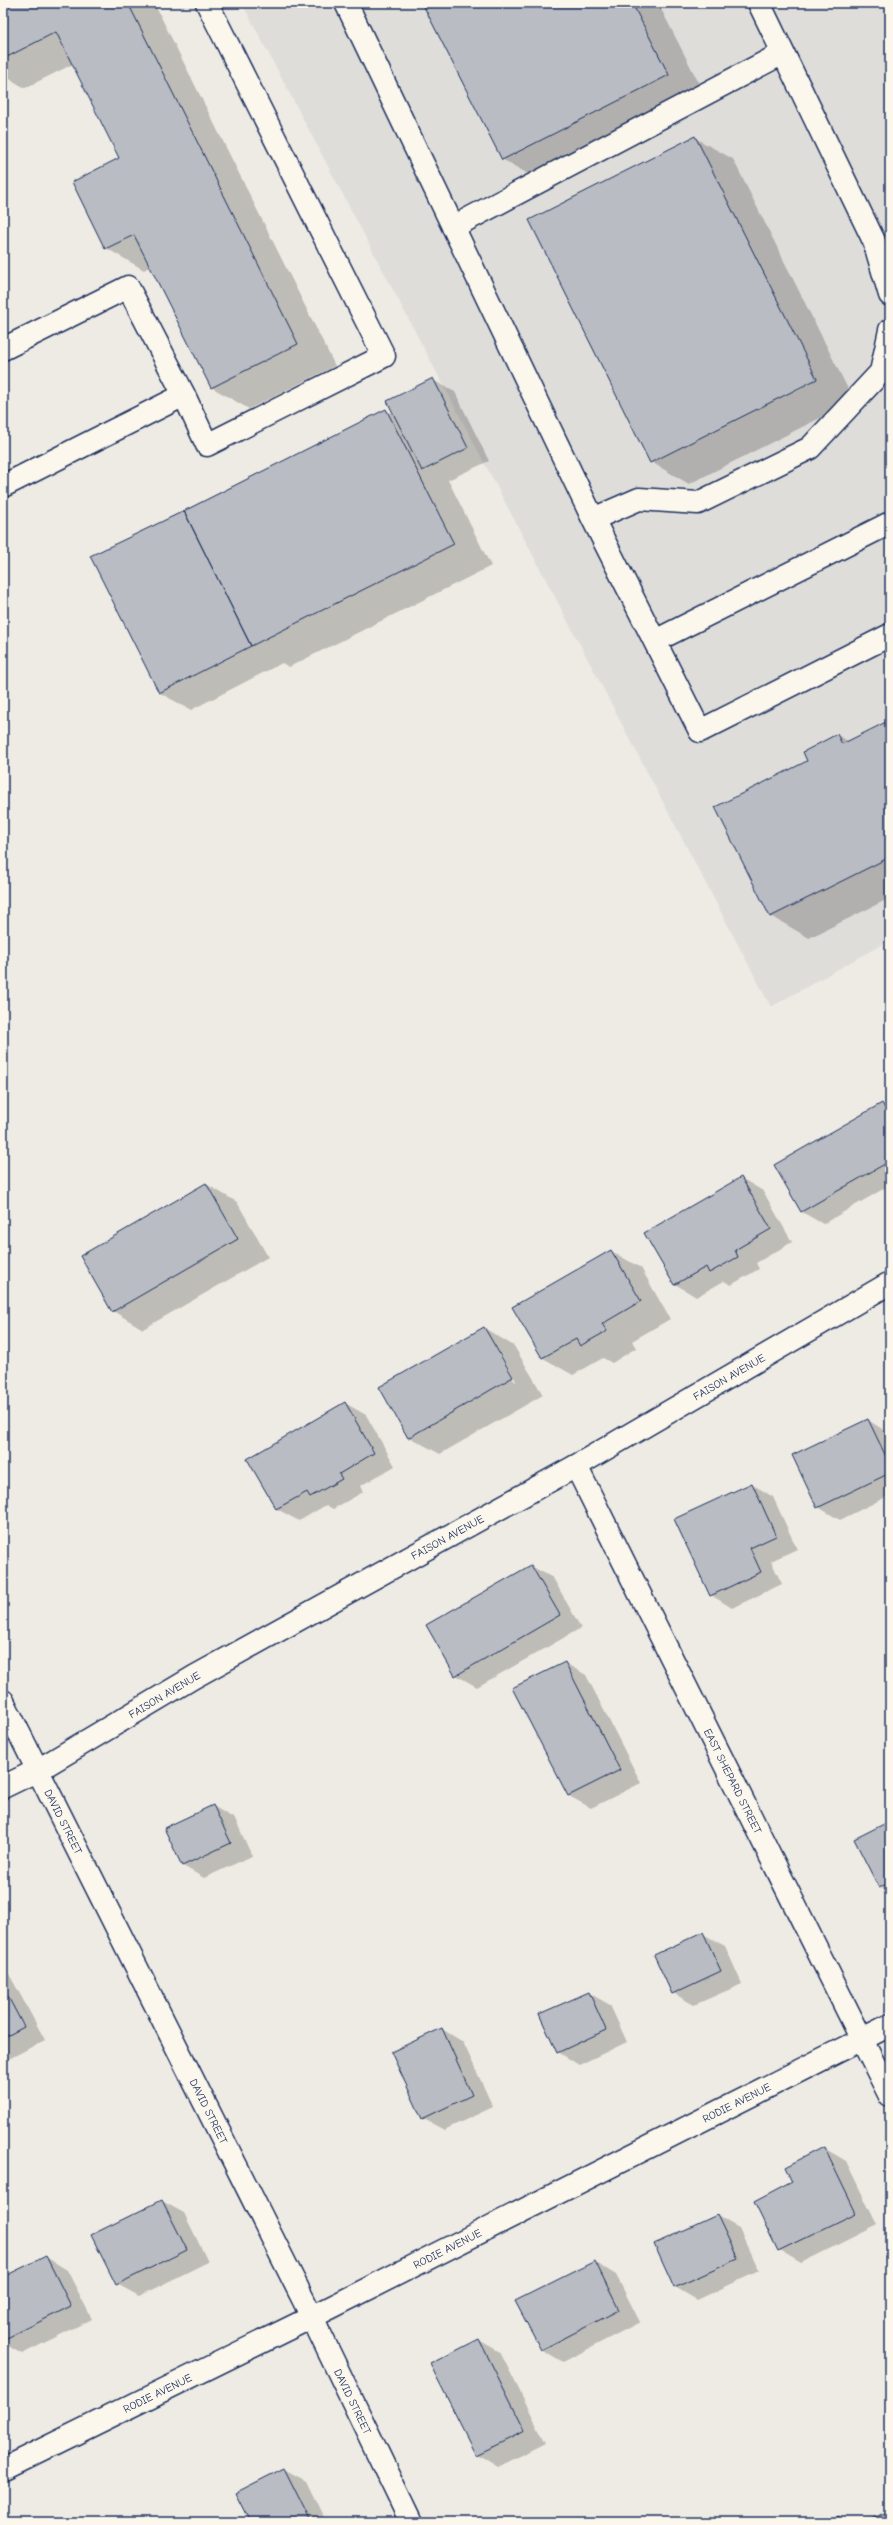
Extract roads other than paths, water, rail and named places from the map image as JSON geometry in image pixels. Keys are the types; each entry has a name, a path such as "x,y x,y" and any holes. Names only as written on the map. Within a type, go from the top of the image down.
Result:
{"street":[{"path":"3,349 128,287 184,395 207,445 384,356 207,3"},
{"path":"346,3 594,519 700,731 890,635"},
{"path":"759,3 874,240 890,295"},
{"path":"453,227 783,53"},
{"path":"594,519 639,499 698,504 810,448 881,372 890,330"},
{"path":"3,486 184,395"},
{"path":"655,641 890,523"},
{"name":"FAISON AVENUE","path":"3,1787 38,1770 201,1674 576,1466 890,1283"},
{"name":"EAST SHEPARD STREET","path":"576,1466 890,2096"},
{"name":"DAVID STREET","path":"3,1701 312,2317 411,2522"},
{"name":"RODIE AVENUE","path":"3,2469 312,2317 890,2025"}]}
